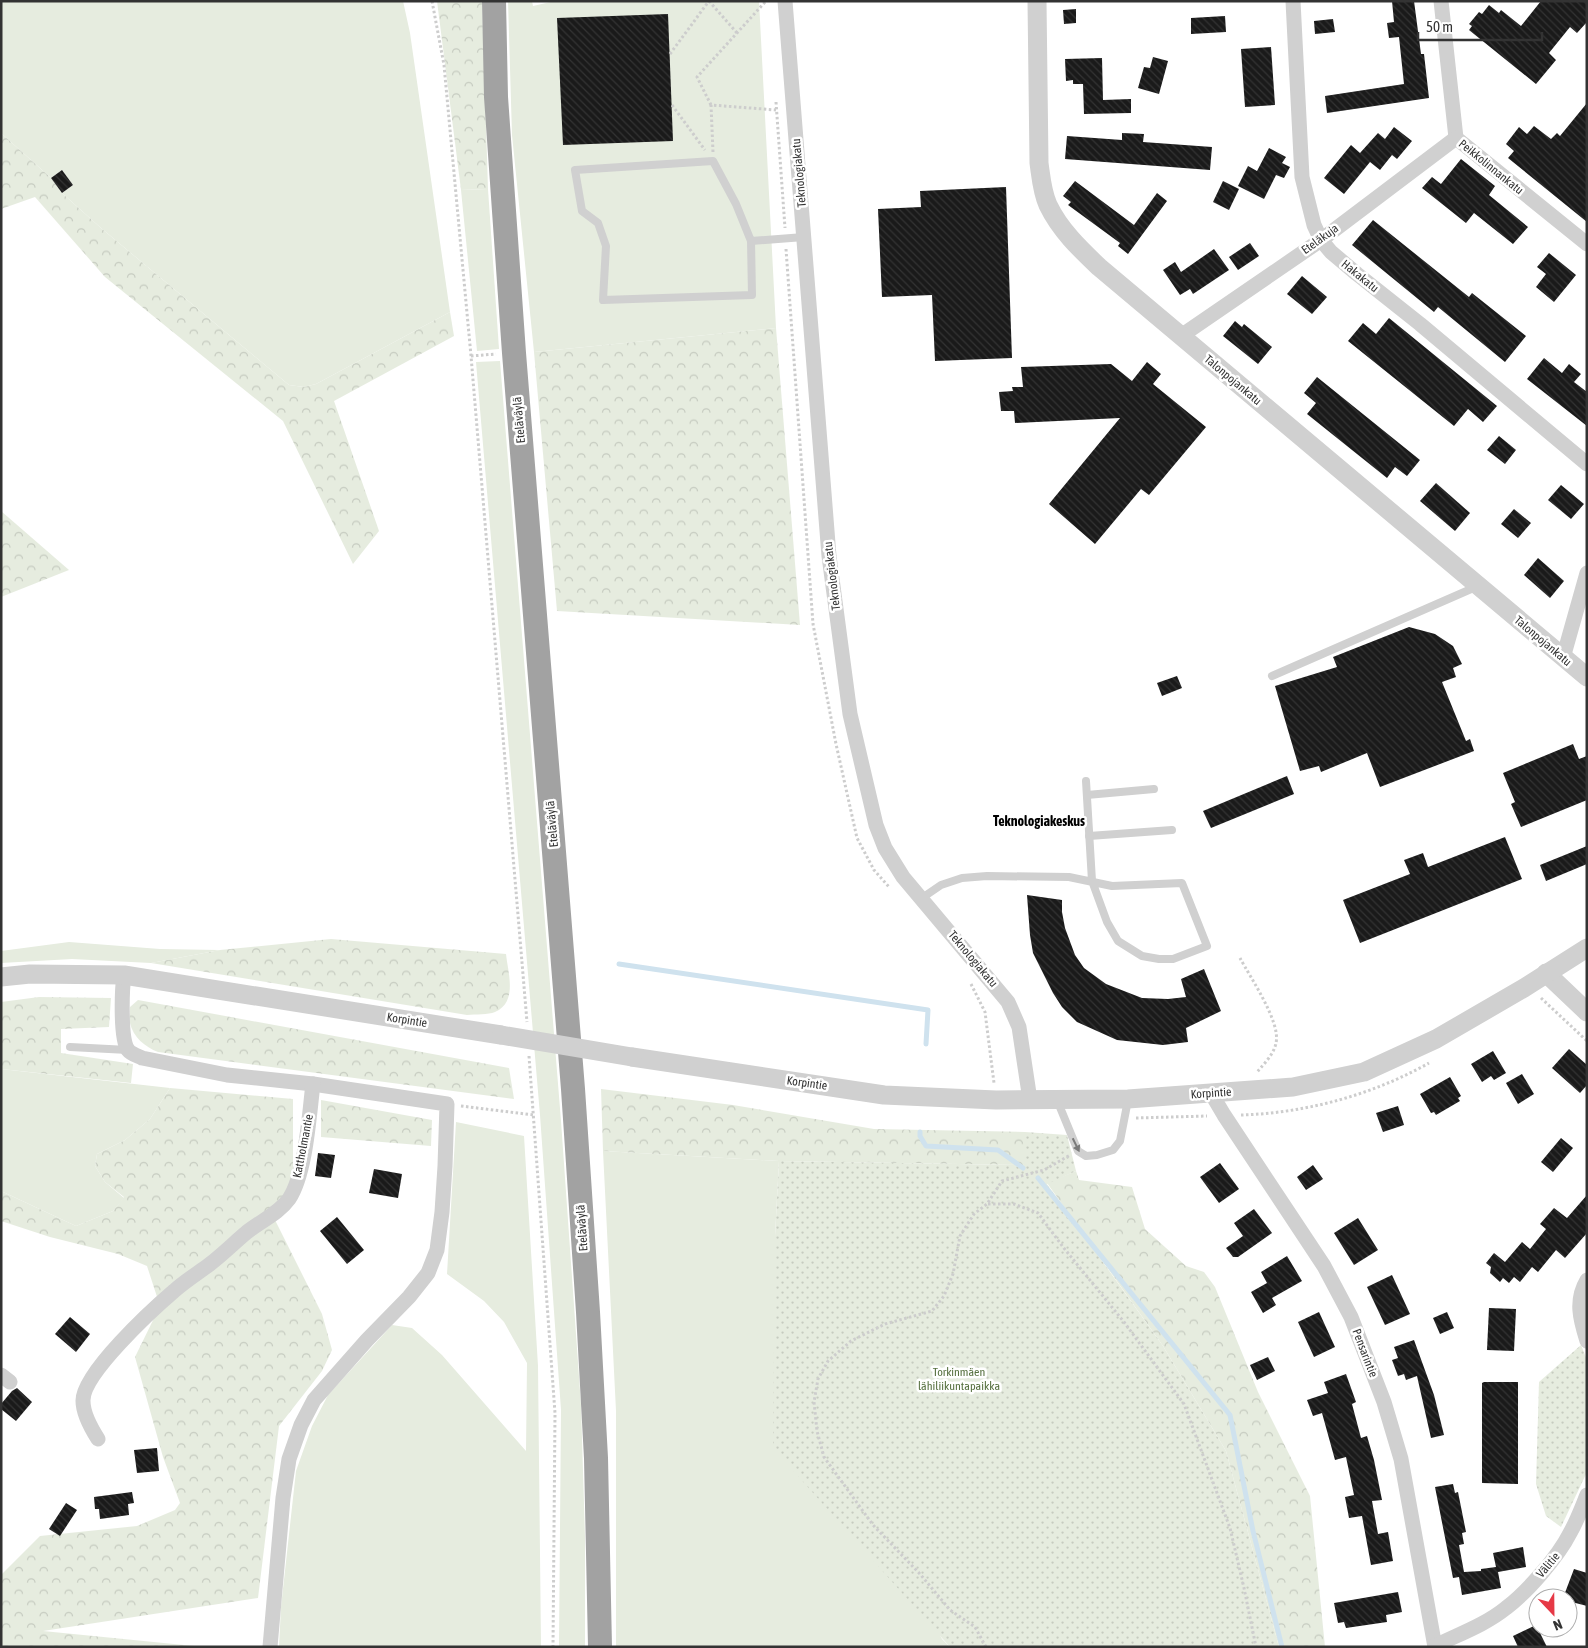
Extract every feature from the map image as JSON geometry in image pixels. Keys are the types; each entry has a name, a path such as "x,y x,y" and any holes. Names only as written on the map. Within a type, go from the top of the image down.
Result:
{"highway":[{"name":"Eteläväylä","path":"494,1 496,97 572,1079 588,1312 596,1458 600,1647"}],"street":[{"name":"Teknologiakatu","path":"785,1 829,556 850,714 876,825 885,848 894,865 1008,1002 1019,1026 1030,1100"},
{"name":"Talonpojankatu","path":"1037,1 1039,163 1042,188 1057,221 1072,241 1099,267 1587,677"},
{"name":"Hakakatu","path":"1293,1 1302,177 1314,225 1321,240 1331,252 1357,274 1420,324 1587,464"},
{"name":"Peikkolinnankatu","path":"1441,1 1456,138 1587,244"},
{"name":"Eteläkuja","path":"1181,336 1321,240 1456,138"},
{"path":"1564,658 1587,573"},
{"name":"Korpintie","path":"1,977 30,974 124,975 632,1057 884,1094 1030,1100 1128,1099 1293,1087 1364,1072 1436,1039 1587,948"},
{"path":"1546,974 1587,1012"},
{"path":"124,975 122,990 124,1040 128,1050 142,1058 226,1075 313,1084 447,1104 442,1212 436,1250 428,1272 409,1296 314,1400 301,1425 289,1459 283,1498 270,1647"},
{"name":"Kattholmantie","path":"98,1439 88,1421 83,1400 93,1375 138,1325 175,1290 282,1206 289,1198 297,1181 304,1150 313,1084"},
{"name":"Pensarintie","path":"1211,1093 1324,1266 1351,1317 1384,1402 1401,1459 1435,1646"},
{"path":"1587,1280 1580,1295 1579,1306 1587,1341"},
{"name":"Välitie","path":"1435,1646 1507,1608 1532,1584 1563,1546 1587,1495"}],"lane":[{"path":"713,161 736,204 751,241 752,295 603,300 606,246 598,224 582,211 575,170 713,161"},
{"path":"751,241 804,237"},
{"path":"1272,676 1478,586"},
{"path":"922,898 941,885 962,878 987,876 1069,877 1092,881 1112,886 1182,883 1207,946 1174,959 1150,958 1125,947 1115,936 1099,903 1092,881 1086,781"},
{"path":"1087,795 1154,789"},
{"path":"1089,836 1172,830"},
{"path":"70,1047 128,1050"},
{"path":"1058,1100 1078,1152 1086,1156 1113,1150 1120,1141 1128,1099"}],"path":[{"path":"432,1 444,65 472,356 527,1027"},
{"path":"670,54 709,1 737,33"},
{"path":"713,161 711,105 697,77 766,1"},
{"path":"711,105 776,110"},
{"path":"672,106 713,161"},
{"path":"1240,958 1271,1015 1277,1033 1276,1044 1272,1052 1255,1075 1257,1114"},
{"path":"1541,998 1587,1041"},
{"path":"529,1046 555,1413 553,1647"},
{"path":"447,1104 534,1115"},
{"path":"986,1647 975,1628 950,1610 920,1574 873,1525 824,1457 817,1431 814,1402 818,1379 828,1361 851,1341 885,1324 932,1311 944,1296 953,1274 960,1236 974,1214 987,1204 1002,1181 1044,1170 1078,1152"},
{"path":"987,1204 1014,1204 1038,1213 1124,1322 1184,1404 1230,1528 1256,1647"}],"green space":[{"path":"1,1 403,1 410,33 450,312 316,384 304,387 289,385 101,228 62,193 73,185 62,170 51,178 1,133"},
{"path":"437,1 482,1 488,189 461,190"},
{"path":"508,1 532,1 533,6 555,1 759,1 776,328 534,352 512,135"},
{"path":"1,133 51,178 62,193 101,228 289,385 304,387 316,384 450,312 454,336 334,401 379,531 353,564 283,421 105,277 35,197 1,209"},
{"path":"488,189 499,349 477,351 461,190"},
{"path":"776,328 800,625 557,611 534,352"},
{"path":"500,361 561,1121 581,1405 585,1537 585,1647 559,1647 561,1410 540,1115 476,362"},
{"path":"1,511 69,570 1,597"},
{"path":"331,939 506,954 510,986 507,1001 495,1012 467,1015 151,963 220,950"},
{"path":"69,942 160,949 220,950 151,963 72,959 1,963 1,951"},
{"path":"39,997 111,998 109,1027 61,1029 61,1053 133,1064 131,1083 1,1069 1,1002"},
{"path":"138,1000 509,1068 514,1099 158,1052 140,1041 132,1028 130,1007"},
{"path":"1,1069 170,1088 150,1119 125,1140 97,1154 95,1166 105,1182 124,1198 113,1211 76,1226 1,1191"},
{"path":"170,1088 293,1099 293,1175 275,1220 322,1314 332,1350 322,1371 279,1426 258,1598 43,1631 204,1647 1,1647 1,1575 40,1536 137,1526 175,1510 180,1503 163,1457 135,1357 160,1306 147,1266 118,1254 50,1237 1,1221 1,1191 76,1226 113,1211 124,1197 105,1182 95,1166 97,1154 125,1140 150,1119"},
{"path":"601,1089 733,1105 874,1129 1025,1132 1025,1165 779,1161 603,1151"},
{"path":"321,1100 432,1120 431,1146 321,1137"},
{"path":"456,1122 524,1136 538,1366 541,1647 279,1647 281,1607 296,1471 312,1426 328,1395 392,1325 412,1328 442,1355 526,1451 527,1363 504,1322 484,1301 447,1274"},
{"name":"Torkinmäen lähiliikuntapaikka","path":"1025,1132 1067,1135 1076,1171 1047,1184 1163,1346 1226,1451 1279,1647 950,1647 773,1448 775,1236 779,1161 1024,1165"},
{"path":"603,1151 779,1161 775,1236 775,1312 942,1639 950,1647 616,1647 616,1411"},
{"path":"1076,1171 1079,1180 1132,1187 1145,1229 1186,1266 1204,1272 1215,1287 1258,1392 1310,1496 1325,1647 1279,1647 1226,1451 1163,1346 1047,1183"},
{"path":"1581,1345 1587,1360 1587,1472 1561,1527 1546,1516 1536,1484 1539,1382"}],"building":[{"path":"1392,1 1414,1 1421,54 1424,54 1429,98 1327,113 1325,96 1404,84 1399,37 1389,38 1387,23 1394,22"},
{"path":"1541,1 1587,1 1587,22 1577,33 1570,27 1549,53 1556,60 1536,84 1469,30 1472,26 1469,24 1479,12 1482,14 1489,5 1499,13 1501,10 1521,26"},
{"path":"1076,9 1076,23 1064,24 1063,10"},
{"path":"668,14 673,141 563,145 557,18"},
{"path":"1225,16 1226,32 1191,34 1191,18"},
{"path":"1333,19 1335,32 1315,34 1314,21"},
{"path":"1271,47 1275,105 1245,107 1241,49"},
{"path":"1153,57 1168,61 1159,94 1138,88 1144,67 1150,68"},
{"path":"1102,58 1103,100 1131,99 1131,113 1084,114 1083,84 1073,84 1073,80 1066,81 1065,59"},
{"path":"1587,103 1587,222 1508,158 1514,151 1506,144 1519,127 1527,134 1534,126 1551,139 1557,133 1560,136"},
{"path":"1394,127 1412,141 1397,159 1392,155 1380,170 1370,162 1344,194 1324,178 1351,145 1360,153 1378,133 1385,139"},
{"path":"1122,133 1144,134 1143,142 1212,147 1210,170 1065,159 1067,136 1122,140"},
{"path":"1269,148 1286,157 1282,163 1290,167 1284,178 1276,175 1264,199 1238,186 1248,166 1257,171"},
{"path":"1461,159 1495,186 1489,195 1528,227 1513,244 1474,213 1466,223 1422,188 1432,177 1441,184"},
{"path":"62,170 73,185 62,193 51,178"},
{"path":"1075,181 1134,225 1157,193 1167,201 1128,254 1118,246 1120,243 1068,205 1071,202 1063,196"},
{"path":"1223,181 1239,189 1229,210 1213,202"},
{"path":"1006,187 1012,358 935,361 932,295 882,297 878,209 921,207 920,191"},
{"path":"1373,220 1469,297 1472,293 1526,336 1505,362 1438,307 1434,312 1352,245"},
{"path":"1250,243 1259,256 1238,270 1229,257"},
{"path":"1214,249 1229,270 1193,294 1190,289 1180,295 1163,270 1175,262 1181,272"},
{"path":"1549,253 1576,275 1554,302 1536,287 1546,274 1537,267"},
{"path":"1302,276 1327,297 1312,314 1287,294"},
{"path":"1389,318 1497,406 1483,422 1468,409 1454,426 1348,341 1363,323 1376,334"},
{"path":"1235,321 1242,327 1244,324 1272,347 1258,364 1223,336"},
{"path":"1544,358 1562,373 1569,364 1581,374 1574,382 1587,392 1587,426 1527,379"},
{"path":"1147,362 1161,374 1153,384 1206,427 1149,495 1141,489 1095,544 1049,504 1120,418 1015,423 1014,411 1001,411 999,392 1013,391 1012,387 1023,387 1021,367 1111,364 1132,381"},
{"path":"1317,377 1420,460 1407,476 1395,467 1387,478 1307,414 1316,403 1304,393"},
{"path":"1499,436 1516,450 1505,464 1487,450"},
{"path":"1436,483 1470,513 1455,531 1420,501"},
{"path":"1561,485 1584,504 1571,519 1548,500"},
{"path":"1514,509 1531,523 1518,538 1501,524"},
{"path":"1538,558 1564,581 1550,598 1524,575"},
{"path":"1409,627 1435,634 1453,646 1462,664 1453,668 1456,677 1442,682 1466,741 1470,739 1474,751 1380,787 1367,753 1321,772 1319,766 1300,771 1275,686 1337,667 1333,657"},
{"path":"1177,676 1182,688 1162,696 1157,683"},
{"path":"1573,744 1579,759 1587,756 1587,800 1521,827 1511,804 1515,802 1503,773"},
{"path":"1287,776 1294,794 1211,828 1203,811"},
{"path":"1505,837 1522,879 1360,943 1343,900 1410,874 1404,860 1423,853 1428,867"},
{"path":"1587,846 1587,864 1546,881 1540,865"},
{"path":"1027,895 1062,900 1065,928 1075,955 1084,968 1106,984 1142,998 1168,999 1186,997 1181,979 1204,969 1221,1011 1186,1028 1188,1042 1163,1045 1117,1040 1077,1022 1062,1007 1053,993 1033,953"},
{"path":"1569,1049 1587,1065 1587,1085 1580,1093 1552,1068"},
{"path":"1493,1051 1506,1073 1494,1080 1491,1076 1482,1082 1471,1064"},
{"path":"1522,1074 1534,1094 1518,1104 1506,1083"},
{"path":"1450,1077 1461,1096 1458,1098 1460,1101 1436,1115 1434,1112 1431,1113 1420,1094"},
{"path":"1398,1106 1404,1125 1383,1132 1376,1113"},
{"path":"1561,1138 1573,1148 1553,1172 1541,1162"},
{"path":"318,1153 335,1155 331,1178 315,1176"},
{"path":"1220,1163 1239,1189 1219,1203 1200,1177"},
{"path":"1313,1165 1323,1179 1306,1190 1297,1177"},
{"path":"374,1169 402,1174 398,1198 369,1193"},
{"path":"1587,1195 1587,1233 1565,1258 1556,1250 1538,1272 1532,1267 1520,1282 1514,1277 1509,1283 1503,1278 1500,1282 1490,1273 1491,1267 1486,1263 1494,1253 1505,1262 1522,1242 1530,1249 1546,1229 1540,1224 1554,1208 1567,1218"},
{"path":"1254,1209 1272,1233 1238,1257 1233,1257 1226,1248 1243,1236 1234,1223"},
{"path":"337,1217 364,1250 347,1264 320,1231"},
{"path":"1358,1218 1378,1250 1354,1265 1334,1233"},
{"path":"1287,1256 1302,1281 1272,1298 1276,1305 1263,1313 1251,1292 1267,1283 1261,1272"},
{"path":"1392,1275 1410,1314 1385,1325 1367,1287"},
{"path":"1489,1308 1516,1309 1514,1351 1487,1350"},
{"path":"1319,1312 1335,1347 1314,1357 1298,1322"},
{"path":"1447,1312 1454,1328 1440,1334 1433,1318"},
{"path":"70,1317 90,1334 76,1352 55,1334"},
{"path":"1414,1340 1434,1395 1444,1435 1431,1438 1417,1376 1406,1380 1404,1374 1398,1376 1392,1360 1398,1358 1394,1347"},
{"path":"1268,1357 1275,1371 1257,1380 1250,1365"},
{"path":"1346,1374 1356,1402 1352,1404 1361,1438 1367,1436 1374,1460 1382,1500 1372,1501 1378,1534 1388,1532 1393,1561 1371,1565 1362,1516 1349,1518 1345,1497 1354,1495 1346,1457 1335,1460 1322,1413 1313,1416 1307,1400 1328,1393 1324,1382"},
{"path":"1518,1382 1518,1484 1482,1483 1482,1383"},
{"path":"17,1388 32,1402 16,1421 1,1409 1,1404"},
{"path":"157,1448 159,1471 137,1473 134,1450"},
{"path":"1453,1484 1455,1493 1458,1492 1466,1532 1462,1533 1464,1544 1459,1545 1464,1572 1481,1571 1481,1569 1496,1567 1493,1553 1523,1547 1526,1567 1498,1572 1501,1588 1462,1595 1459,1577 1453,1578 1435,1487"},
{"path":"132,1492 134,1503 128,1504 129,1515 100,1519 99,1509 95,1509 94,1497"},
{"path":"66,1503 77,1510 60,1536 49,1529"},
{"path":"1574,1569 1587,1573 1587,1606 1578,1604 1578,1588 1567,1588"},
{"path":"1398,1592 1402,1612 1386,1615 1387,1622 1346,1628 1344,1622 1338,1623 1334,1603"},
{"path":"1528,1629 1528,1638 1542,1638 1547,1647 1518,1647 1513,1636"}],"waterway":[{"path":"619,964 928,1010 926,1044"},
{"path":"920,1132 920,1136 926,1146 998,1150 1023,1168"},
{"path":"1038,1178 1230,1415 1253,1531 1282,1647"}],"district":[{"name":"Teknologiakeskus","path":"1039,821"}]}
